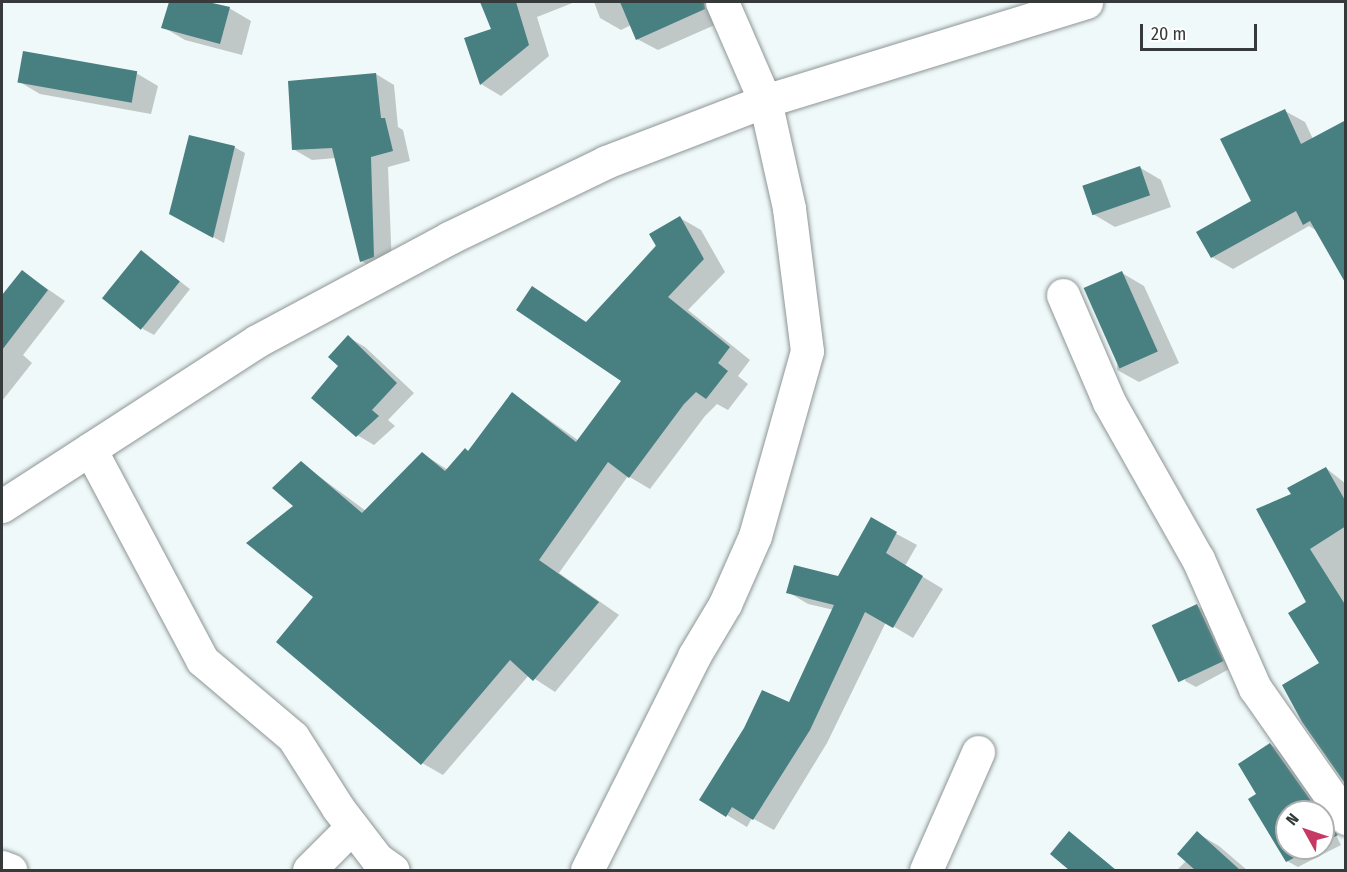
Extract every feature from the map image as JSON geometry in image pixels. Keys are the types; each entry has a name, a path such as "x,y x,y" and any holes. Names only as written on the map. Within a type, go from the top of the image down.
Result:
{"street":[{"path":"587,870 694,656 725,604 755,536 807,351 789,208 765,101 722,2"},
{"path":"2,506 257,341 449,238 606,162 765,101 1086,2"},
{"path":"1063,295 1109,402 1198,559 1255,688 1346,818"},
{"path":"90,449 202,660 293,737 352,827 377,859 393,870"},
{"path":"926,870 978,752"},
{"path":"309,870 352,827"},
{"path":"2,867 10,870"}],"building":[{"path":"169,2 208,2 230,7 220,44 161,28"},
{"path":"480,2 516,2 529,45 480,85 464,38 491,29"},
{"path":"620,2 704,2 705,9 636,40"},
{"path":"23,51 137,71 132,103 17,83"},
{"path":"376,73 381,118 385,118 393,151 371,157 374,257 360,262 332,148 292,150 288,81"},
{"path":"1285,109 1301,144 1346,120 1346,284 1310,221 1303,225 1296,211 1211,258 1196,232 1251,201 1220,139"},
{"path":"189,135 235,146 213,238 169,214"},
{"path":"1140,166 1150,195 1092,215 1082,186"},
{"path":"680,216 704,259 668,297 730,347 718,363 728,371 706,399 696,392 684,404 629,478 608,462 539,560 599,602 533,681 510,660 421,765 276,642 313,597 246,543 293,506 272,488 301,461 362,513 422,452 445,471 465,448 468,451 512,392 576,442 621,381 516,310 532,286 586,322 656,246 649,234"},
{"path":"141,250 180,281 141,330 102,298"},
{"path":"22,270 48,290 2,350 2,295"},
{"path":"1122,271 1158,351 1119,368 1084,288"},
{"path":"348,335 397,383 372,410 379,416 356,437 311,398 338,366 328,357"},
{"path":"1326,467 1346,502 1346,526 1310,549 1346,606 1346,785 1302,722 1282,685 1319,663 1288,613 1306,602 1256,509 1291,494 1287,488"},
{"path":"871,517 897,532 886,553 923,576 893,628 865,612 810,730 753,820 732,807 726,817 699,800 744,728 762,690 789,702 834,605 786,593 794,565 838,576"},
{"path":"1197,604 1224,661 1178,682 1152,625"},
{"path":"1270,743 1310,800 1275,800 1275,844 1248,799 1256,794 1238,764"},
{"path":"1069,831 1116,870 1069,870 1050,854"},
{"path":"1197,831 1240,870 1195,870 1177,854"}]}
